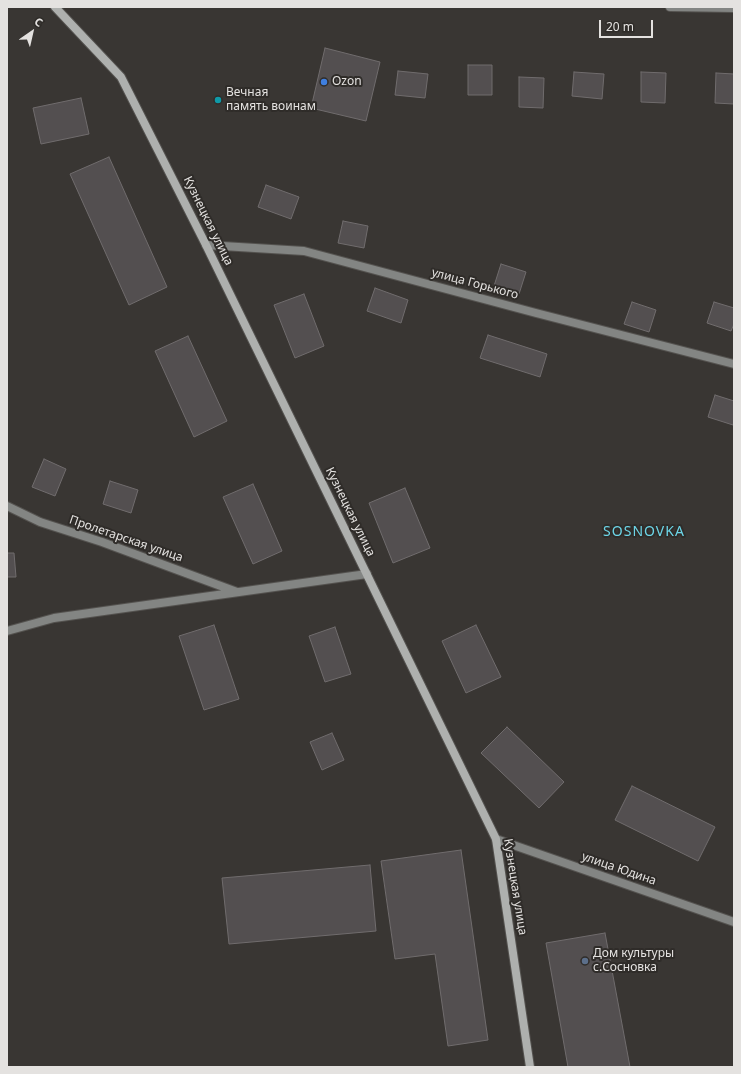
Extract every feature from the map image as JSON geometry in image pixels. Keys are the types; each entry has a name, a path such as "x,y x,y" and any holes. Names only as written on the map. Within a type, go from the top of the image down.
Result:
{"main road":[{"name":"Кузнецкая улица","path":"55,7 122,77 206,245 496,839 530,1067"}],"street":[{"path":"670,7 734,8"},
{"name":"улица Горького","path":"206,245 304,251 734,364"},
{"name":"Пролетарская улица","path":"7,506 40,522 102,542 238,592"},
{"name":"Пролетарская улица","path":"7,631 54,618 367,574"},
{"name":"улица Юдина","path":"496,839 734,922"}],"building":[{"path":"325,48 380,62 366,121 311,108"},
{"path":"468,65 492,65 492,95 468,95"},
{"path":"398,71 428,74 425,98 395,95"},
{"path":"574,72 604,74 602,99 572,96"},
{"path":"641,72 666,73 665,103 641,102"},
{"path":"716,73 734,74 734,104 715,103"},
{"path":"519,77 544,78 543,108 519,107"},
{"path":"81,98 89,134 41,144 33,108"},
{"path":"109,157 167,287 129,305 70,174"},
{"path":"266,185 299,197 291,219 258,207"},
{"path":"343,221 368,226 364,248 338,243"},
{"path":"501,264 526,272 519,294 494,286"},
{"path":"375,288 408,300 401,323 367,311"},
{"path":"304,294 324,346 295,358 274,305"},
{"path":"632,302 656,310 649,332 624,324"},
{"path":"714,302 734,308 734,324 731,331 707,323"},
{"path":"488,335 547,354 540,377 480,358"},
{"path":"188,336 227,421 194,437 155,351"},
{"path":"715,395 734,401 733,425 708,417"},
{"path":"44,459 66,469 55,496 32,487"},
{"path":"110,481 138,490 131,513 103,504"},
{"path":"253,484 282,551 253,564 223,497"},
{"path":"405,488 430,548 393,563 369,503"},
{"path":"7,553 14,553 16,577 7,577"},
{"path":"214,625 239,699 204,710 179,636"},
{"path":"476,625 501,677 466,693 442,641"},
{"path":"335,627 351,674 325,682 309,636"},
{"path":"507,727 564,782 539,808 481,753"},
{"path":"332,733 344,760 322,770 310,742"},
{"path":"632,786 715,827 698,861 615,820"},
{"path":"461,850 488,1040 448,1046 435,954 395,959 381,861"},
{"path":"370,865 376,931 229,944 222,878"},
{"path":"605,933 630,1067 568,1067 546,943"}],"place":[{"name":"Ozon","path":"324,82"},
{"name":"Вечная память воинам","path":"218,100"},
{"name":"Дом культуры с.Сосновка","path":"585,961"}],"district":[{"name":"SOSNOVKA","path":"644,532"}]}
